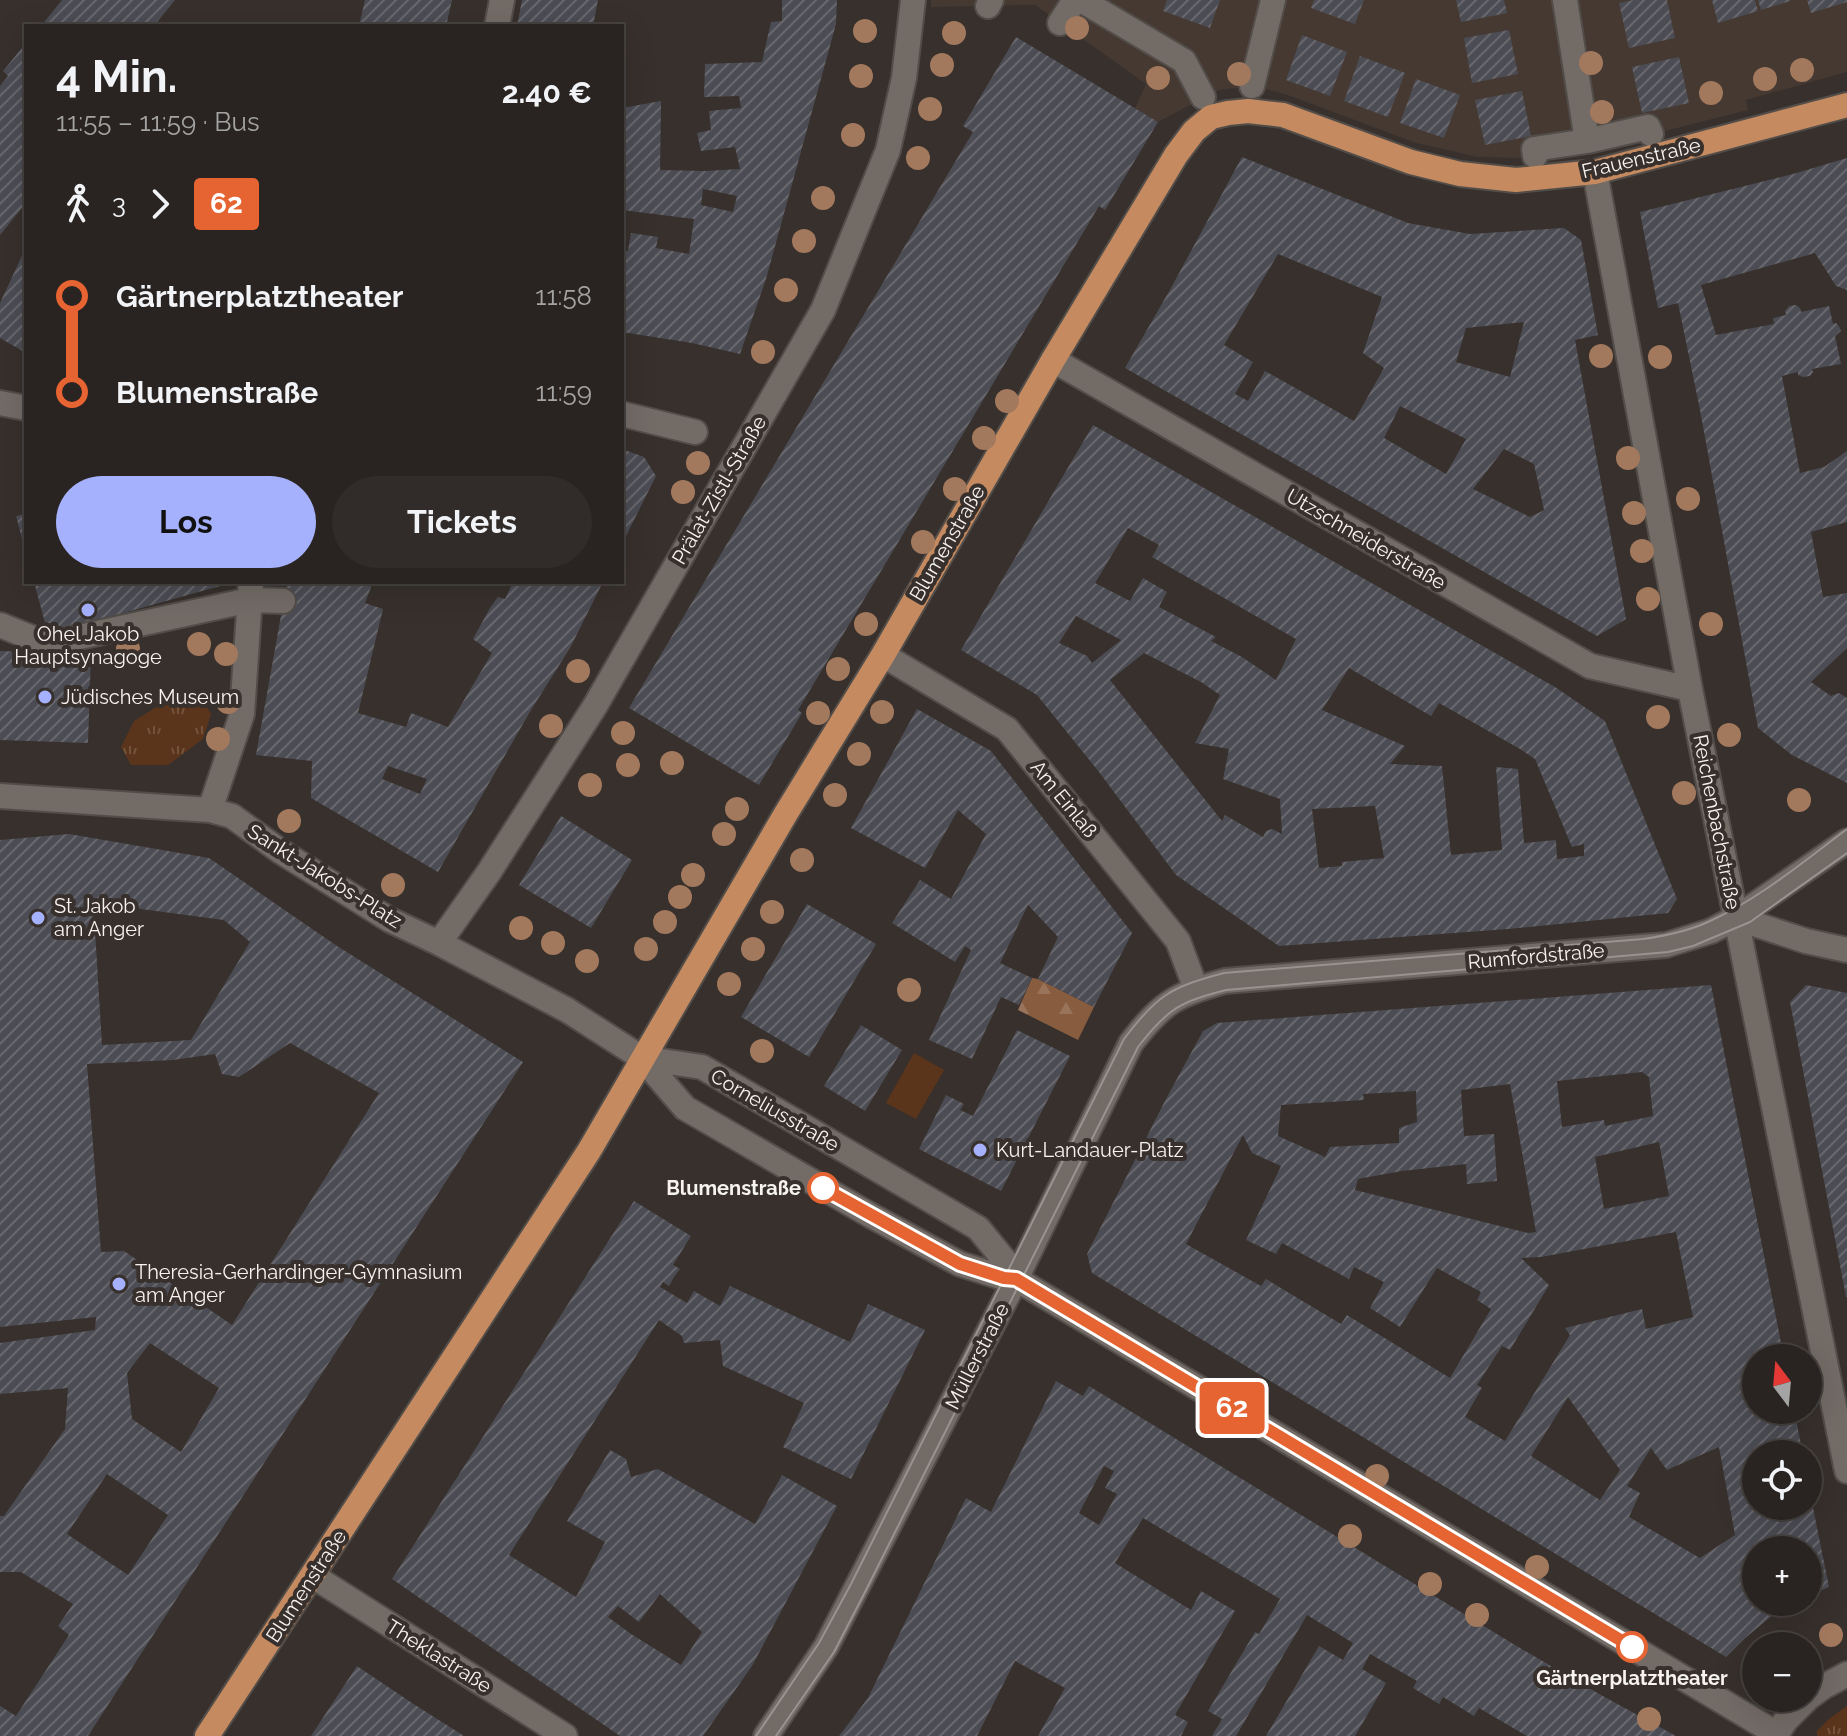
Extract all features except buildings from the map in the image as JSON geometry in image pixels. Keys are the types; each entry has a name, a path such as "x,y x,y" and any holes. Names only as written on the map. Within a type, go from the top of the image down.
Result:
{"main road":[{"name":"Frauenstraße","path":"1248,111 1283,115 1411,162 1460,174 1516,180 1595,172 1847,105"},
{"name":"Blumenstraße","path":"207,1736 589,1151 1176,155 1194,131 1211,117 1248,111"}],"street":[{"path":"497,24 502,0"},
{"name":"Prälat-Zistl-Straße","path":"439,943 489,872 595,706 823,310 888,150 904,78 913,0"},
{"path":"1060,23 1075,0"},
{"path":"1081,0 1184,61 1203,97"},
{"path":"1252,86 1273,0"},
{"path":"1565,0 1587,141"},
{"path":"1535,156 1534,149 1648,127 1651,134"},
{"name":"Reichenbachstraße","path":"1595,172 1690,689 1847,1471"},
{"name":"Utzschneiderstraße","path":"1053,360 1590,666 1690,689"},
{"path":"0,403 24,408"},
{"path":"624,414 695,432"},
{"path":"0,796 221,813 242,714 250,591"},
{"path":"0,625 47,644 250,591 283,601"},
{"name":"Am Einlaß","path":"883,655 1007,729 1178,941 1196,989"},
{"name":"Sankt-Jakobs-Platz","path":"221,813 390,920 567,1010 642,1058"},
{"name":"Rumfordstraße","path":"1196,989 1225,981 1666,945 1711,931 1736,918 1847,841"},
{"path":"1736,918 1806,941 1847,950"},
{"name":"Müllerstraße","path":"766,1736 826,1647 1016,1279 1131,1043 1150,1019 1172,1000 1196,989"},
{"name":"Corneliusstraße","path":"642,1058 702,1067 978,1228 1016,1279"},
{"name":"Corneliusstraße","path":"642,1058 685,1108 960,1264 1016,1279 1776,1735"},
{"name":"Theklastraße","path":"313,1576 565,1736"},
{"path":"1822,1688 1847,1674"},
{"path":"1776,1735 1793,1712"}],"shaded area":[{"path":"931,0 1847,0 1847,72 1746,100 1748,110 1587,151 1517,158 1478,157 1416,143 1285,94 1252,86 1219,90 1158,122 1135,108 1146,84 1035,5 931,7"}],"green space":[{"path":"171,698 202,699 211,714 203,739 168,765 131,765 121,747 134,721"},
{"path":"1032,978 1094,1007 1078,1040 1018,1010"},
{"path":"914,1053 944,1070 916,1119 886,1103"},
{"path":"1847,1706 1847,1736 1817,1736 1817,1731 1829,1719"}],"tram line":[{"path":"756,1736 819,1643 1124,1039 1156,1002 1178,988 1224,973 1643,939 1676,933 1727,913 1780,879 1847,829"},
{"path":"776,1736 834,1652 1138,1047 1167,1015 1197,998 1226,990 1668,952 1693,946 1750,922 1847,853"}],"bus line":[{"name":"62","path":"823,1188 960,1264 1016,1279 1632,1647"}],"place":[{"name":"Ohel Jakob Hauptsynagoge","path":"88,610"},
{"name":"Jüdisches Museum","path":"45,697"},
{"name":"St. Jakob am Anger","path":"38,918"},
{"name":"Kurt-Landauer-Platz","path":"980,1150"},
{"name":"Blumenstraße","path":"823,1188"},
{"name":"Theresia-Gerhardinger-Gymnasium am Anger","path":"119,1284"},
{"name":"Gärtnerplatztheater","path":"1632,1647"}]}
